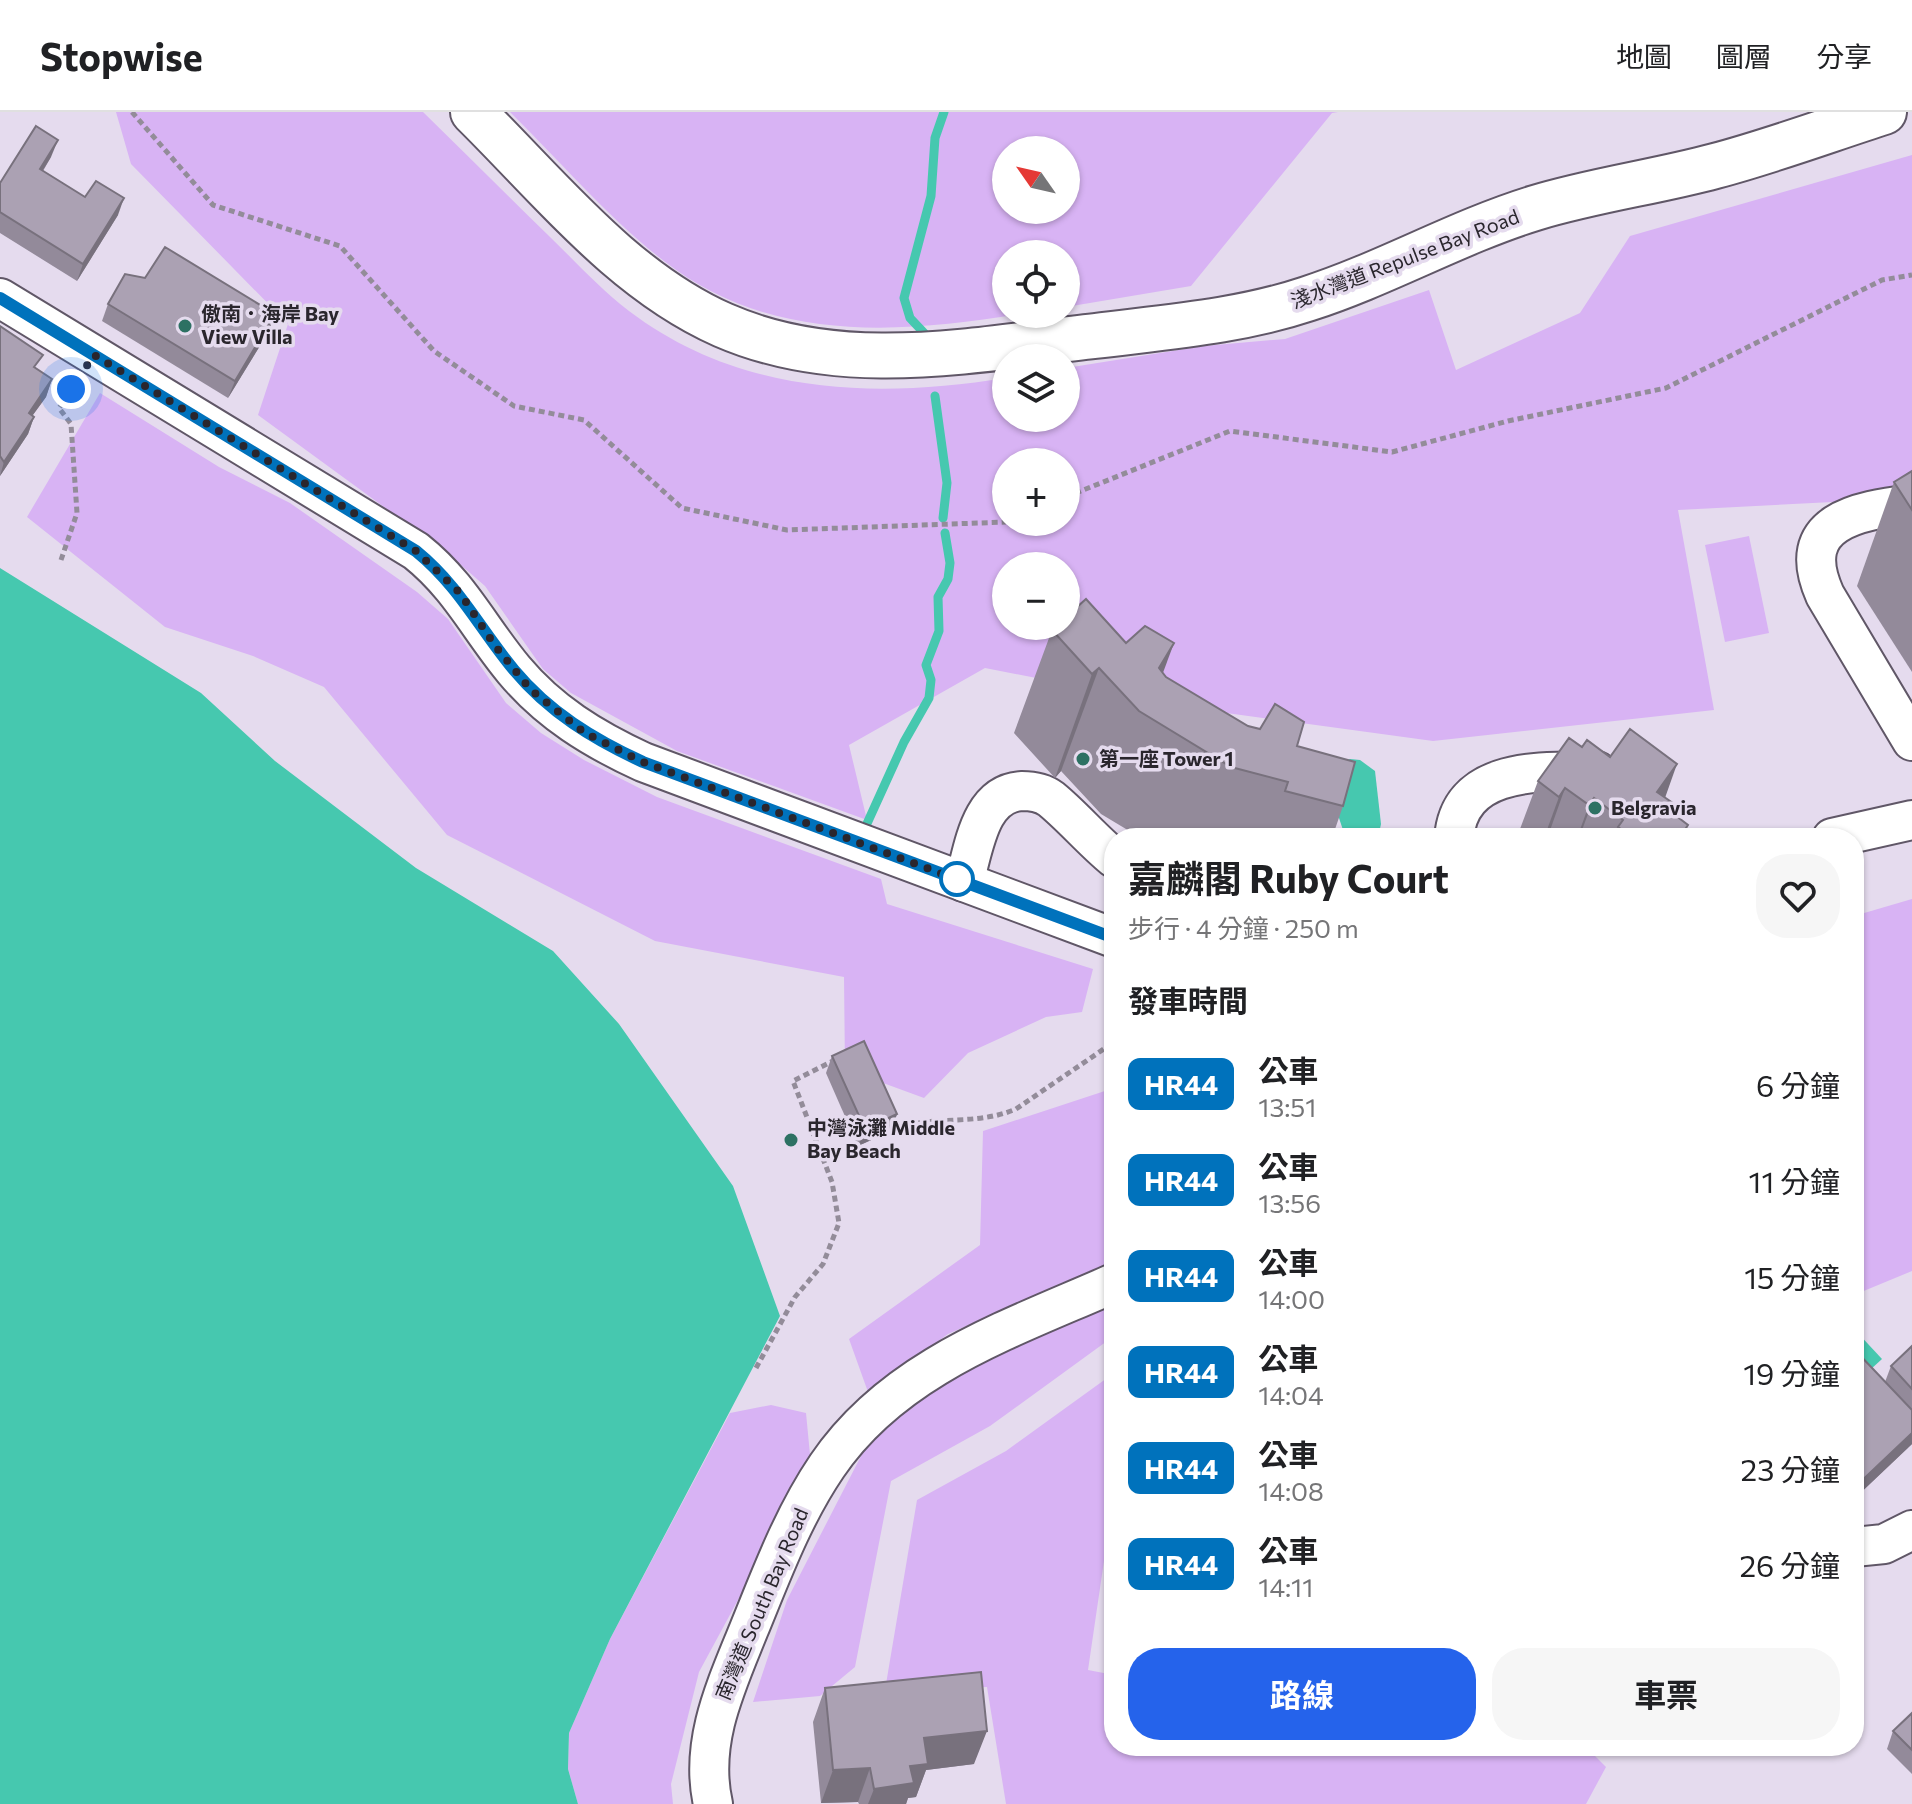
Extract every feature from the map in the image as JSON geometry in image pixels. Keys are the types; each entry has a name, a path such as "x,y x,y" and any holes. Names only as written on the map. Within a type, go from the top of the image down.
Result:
{"main road":[{"name":"淺水灣道 Repulse Bay Road","path":"473,112 620,258 682,305 724,325 780,345 820,353 893,356 1199,323 1266,311 1331,291 1530,209 1581,194 1715,166 1884,112"}],"street":[{"path":"0,298 416,551 460,593 496,647 531,690 585,733 643,762 1104,934"},
{"path":"1912,504 1859,511 1835,522 1823,540 1816,561 1818,578 1825,595 1912,741"},
{"path":"1457,828 1461,812 1473,797 1504,776 1638,770"},
{"path":"964,882 983,816 995,801 1012,792 1032,791 1050,798 1104,849"},
{"path":"1864,831 1912,820"},
{"name":"南灣道 South Bay Road","path":"713,1804 709,1758 720,1702 788,1535 813,1488 844,1443 880,1407 938,1364 1104,1288"},
{"path":"1864,1547 1884,1544 1912,1530"}],"path":[{"path":"132,112 213,205 340,246 434,351 514,406 584,420 682,508 787,530 992,523"},
{"path":"1080,491 1230,431 1392,452 1508,421 1666,388 1882,280 1912,275"},
{"path":"61,560 77,513 71,424 59,408 94,355"},
{"path":"891,1115 897,1128 928,1119 972,1122 999,1116 1016,1109 1104,1049"},
{"path":"756,1368 795,1297 823,1264 839,1223 832,1182 793,1081 846,1054"}],"shaded area":[{"path":"116,112 423,112 608,294 672,339 716,360 762,375 810,384 907,388 992,380 992,432 1080,432 1080,366 1204,346 1285,339 1429,290 1456,370 1580,313 1630,236 1912,155 1912,498 1678,510 1714,710 1433,741 1190,708 985,668 849,745 867,820 677,751 571,693 543,669 485,586 447,553 258,415 288,324 131,164"},
{"path":"510,112 1338,112 1332,113 1191,286 1080,305 1080,240 992,240 992,318 927,326 835,326 790,319 747,307 704,288 664,261 585,189"},
{"path":"100,393 219,467 290,503 417,592 448,619 506,703 541,733 584,760 657,797 881,879 887,904 1093,969 1082,1012 1046,1017 968,1053 924,1098 845,1069 844,977 655,941 447,835 324,687 253,656 165,627 27,517"},
{"path":"1749,536 1769,633 1725,642 1705,545"},
{"path":"0,568 201,693 275,761 416,868 553,951 619,1024 733,1186 780,1316 610,1639 569,1733 568,1769 578,1804 0,1804"},
{"path":"1350,759 1360,760 1375,771 1380,828 1342,828 1329,788 1341,763"},
{"path":"1912,899 1912,1271 1864,1291 1864,913"},
{"path":"1104,1091 1104,1265 948,1334 868,1392 849,1339 980,1245 983,1131"},
{"path":"1104,1300 1104,1343 990,1426 891,1481 855,1667 820,1696 753,1702 787,1600 879,1421 964,1362"},
{"path":"1864,1340 1882,1359 1870,1370 1864,1363"},
{"path":"1104,1380 1104,1561 1088,1670 1104,1673 1104,1756 1595,1756 1606,1767 1586,1804 1006,1804 987,1687 885,1690 917,1500 1006,1451"},
{"path":"771,1405 806,1413 811,1465 699,1672 671,1784 673,1804 578,1804 568,1769 569,1733 610,1639 730,1413"}],"building":[{"path":"36,126 58,140 40,169 85,197 96,181 124,198 83,264 0,212 0,183"},
{"name":"傲南．海岸 Bay View Villa","path":"165,247 275,314 235,381 108,304 125,274 145,278"},
{"path":"0,326 43,355 34,367 52,379 29,413 34,417 4,462 0,456"},
{"path":"1912,471 1912,510 1894,482"},
{"path":"1086,599 1126,643 1145,626 1174,643 1159,668 1166,677 1248,726 1260,729 1275,704 1304,722 1297,746 1355,762 1343,806 1285,791 1288,782 1231,767 1139,711 1099,668 1092,674 1061,640 1080,640 1080,604"},
{"path":"1630,729 1677,764 1657,792 1680,808 1675,815 1688,825 1686,828 1619,828 1623,820 1594,798 1589,805 1565,788 1559,797 1538,781 1569,738 1582,747 1587,740 1610,757"},
{"path":"864,1041 897,1114 865,1129 832,1056"},
{"path":"1912,1346 1912,1389 1891,1366"},
{"path":"1864,1360 1912,1410 1912,1433 1864,1479"},
{"path":"981,1672 987,1731 924,1738 928,1764 910,1766 914,1783 874,1789 870,1768 833,1770 825,1688"},
{"path":"1912,1713 1912,1750 1893,1731"}],"waterway":[{"path":"926,335 910,318 904,298 931,196 935,138 944,112"},
{"path":"935,396 947,483 943,518"},
{"path":"865,828 904,742 929,698 931,680 926,665 939,631 938,597 948,579 950,563 945,533"}],"bus line":[{"name":"HR44","path":"0,298 416,551 460,593 496,647 531,690 557,714 611,748 1104,934"}],"place":[{"name":"傲南．海岸 Bay View Villa","path":"185,326"},
{"name":"第一座 Tower 1","path":"1083,759"},
{"name":"Belgravia","path":"1595,808"},
{"name":"中灣泳灘 Middle Bay Beach","path":"791,1140"}],"route":[{"path":"71,389 94,355 400,540 447,578 531,690 557,714 611,748 964,882 957,879"}]}
